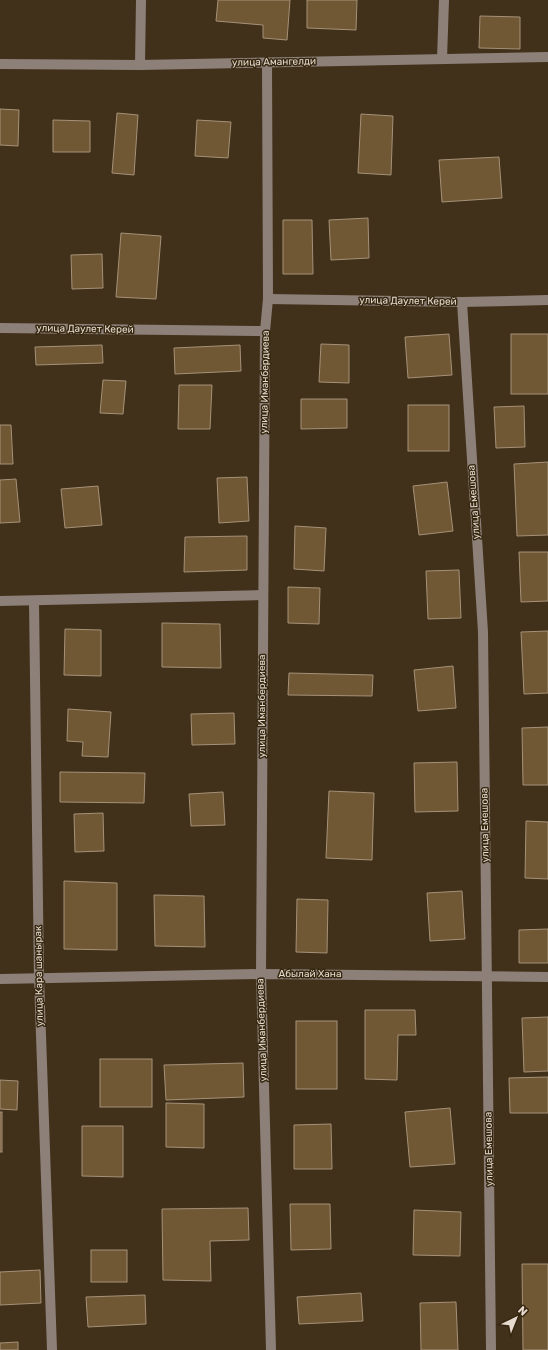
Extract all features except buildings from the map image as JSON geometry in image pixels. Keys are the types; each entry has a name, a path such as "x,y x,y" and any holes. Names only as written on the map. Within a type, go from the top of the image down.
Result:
{"street":[{"path":"140,64 141,0"},
{"path":"442,59 444,0"},
{"name":"улица Амангелди","path":"0,64 140,64 548,58"},
{"name":"улица Иманбердиева","path":"267,62 268,300 265,331 262,596 261,974 271,1350"},
{"name":"улица Даулет Керей","path":"268,300 462,302 548,300"},
{"name":"улица Емешова","path":"462,302 482,632 488,975 491,1350"},
{"name":"улица Даулет Керей","path":"0,328 265,331"},
{"path":"0,601 34,602 262,596"},
{"name":"улица Кара шанырак","path":"34,602 39,978 52,1350"},
{"name":"Абылай Хана","path":"0,979 261,974 488,975 548,977"}]}
